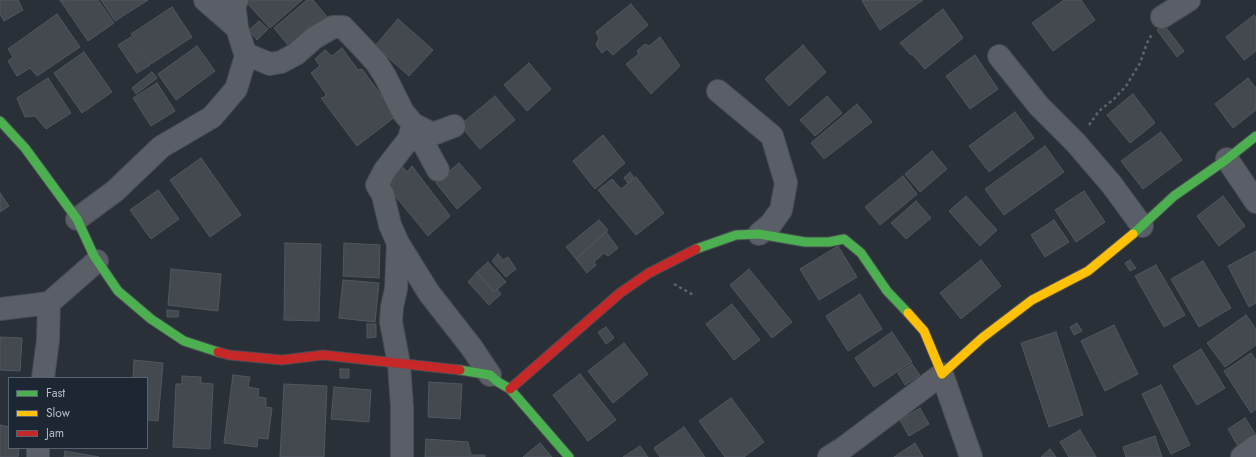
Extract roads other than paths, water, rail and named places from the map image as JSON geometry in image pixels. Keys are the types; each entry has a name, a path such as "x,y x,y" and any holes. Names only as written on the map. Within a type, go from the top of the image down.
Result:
{"street":[{"path":"204,0 237,28"},
{"path":"77,219 115,191 161,147 212,117 236,89 246,56 237,28 234,2 237,0"},
{"path":"1162,17 1189,0"},
{"path":"246,56 270,64 281,62 296,54 314,38 333,28 343,27 376,62 403,112 413,124 438,170"},
{"path":"999,56 1039,106 1085,153 1142,226"},
{"path":"718,91 772,136 786,183 782,210 772,224 759,234"},
{"path":"0,120 24,148 77,219 94,256 118,290 151,319 184,341 229,355 282,360 323,355 490,375"},
{"path":"413,124 433,134 454,126"},
{"path":"413,124 409,138 377,185 383,195 390,225 398,243 429,294 472,348 490,375 498,382 510,388 569,457"},
{"path":"829,457 842,449 942,374 982,338 1032,300 1088,271 1115,250 1174,196 1227,159 1256,136"},
{"path":"1227,159 1256,202"},
{"path":"510,388 620,293 649,273 692,250 736,235 759,234 805,242 829,242 844,239 861,253 887,291 924,331 942,374 971,457"},
{"path":"398,243 397,276 391,322 399,364 402,407 402,457"},
{"path":"0,309 49,303 98,261"},
{"path":"42,377 48,340 49,303"},
{"path":"1242,457 1256,446"}]}
